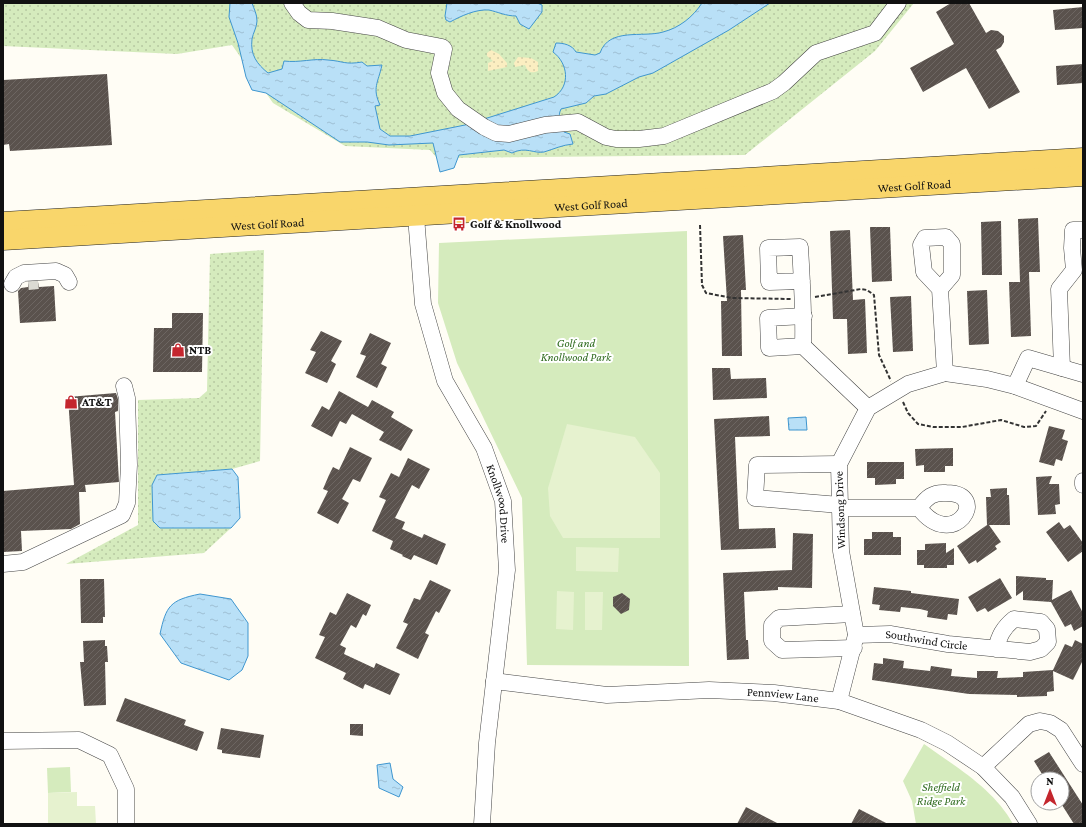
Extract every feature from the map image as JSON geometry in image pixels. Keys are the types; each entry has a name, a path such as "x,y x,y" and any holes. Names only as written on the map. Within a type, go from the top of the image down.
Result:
{"main road":[{"name":"West Golf Road","path":"3,240 416,207 1083,158"},
{"name":"West Golf Road","path":"3,222 416,207 1083,176"}],"street":[{"path":"292,3 298,13 308,20 332,21 378,28 406,40 442,47 444,49 444,54 439,73 441,85 451,102 476,123 496,133 509,134 545,125 578,122 602,135 616,139 639,139 670,133 773,91 784,83 816,53 875,33 898,3"},
{"name":"Knollwood Drive","path":"416,207 423,304 445,382 484,448 503,501 507,570 487,743 482,824"},
{"path":"1062,368 1060,289 1078,270 1072,248 1073,230 1083,230"},
{"path":"56,271 65,275 71,285 63,279 22,283 16,277 24,272 56,271"},
{"path":"802,281 804,299 803,346"},
{"path":"940,289 946,373"},
{"path":"804,316 768,318 769,348 803,346 868,408 908,384 946,373 987,379 1015,386 1083,411"},
{"path":"1015,386 1028,358 1083,374"},
{"path":"3,564 23,562 122,515 127,503 129,465 127,398 124,386"},
{"name":"Windsong Drive","path":"839,701 855,641 852,614 840,551 839,464 868,408"},
{"path":"839,464 757,465 755,498 840,507 918,508"},
{"name":"Southwind Circle","path":"852,614 779,618 772,625 772,641 782,650 855,641 890,634 996,649"},
{"name":"Pennview Lane","path":"494,681 607,695 709,690 774,693 839,701 921,730 948,743 983,767 1012,797 1029,824"},
{"path":"983,767 1029,724 1040,721 1050,723 1060,730 1083,764"},
{"path":"3,741 79,740 110,755 126,789 126,824"}],"path":[{"path":"700,225 702,285 706,293 732,298 804,299 861,289 867,290 874,295 879,355 908,413 918,424 933,427 962,427 1001,420 1024,427 1036,426 1046,411"}],"green space":[{"path":"3,3 914,3 875,51 745,155 437,158 430,150 345,146 273,103 232,45 177,54 3,46"},
{"name":"Golf and Knollwood Park","path":"687,231 689,666 527,665 522,498 457,363 438,303 439,243"},
{"path":"264,250 260,461 232,469 157,475 160,528 231,528 204,553 66,564 138,525 138,400 199,398 207,391 210,254"},
{"path":"567,424 635,437 660,473 660,538 563,538 550,516 548,488"},
{"path":"576,547 619,548 618,572 576,571"},
{"path":"557,591 574,592 573,630 556,629"},
{"path":"585,592 603,592 602,630 585,630"},
{"name":"Sheffield Ridge Park","path":"924,744 985,789 1005,811 1013,824 916,824 912,801 903,781"},
{"path":"70,767 71,792 48,793 47,768"},
{"path":"77,792 77,806 95,806 96,824 48,824 48,793"}],"sand":[{"path":"491,50 499,54 507,63 507,67 488,71 488,63 493,61 487,56 487,53"},
{"path":"518,57 531,58 538,62 538,71 530,72 525,65 515,67 514,63"}],"water":[{"path":"230,3 252,3 257,21 252,39 252,50 255,59 268,73 282,69 284,61 333,60 348,63 362,62 367,66 382,65 376,90 380,105 375,106 380,129 390,136 410,136 465,125 554,97 563,87 566,74 562,62 553,52 556,43 568,45 576,52 595,55 600,53 604,45 619,37 627,35 655,34 675,28 690,17 702,3 770,3 729,30 653,73 639,77 606,94 594,96 586,103 561,109 559,118 564,132 570,134 573,144 544,152 522,150 512,153 504,150 459,155 454,168 440,172 433,143 389,145 367,142 340,142 266,93 252,90 246,77 238,43 229,17"},
{"path":"447,3 537,3 542,5 542,12 529,29 520,24 516,16 505,15 489,10 464,15 450,22 446,20 445,16"},
{"path":"806,417 807,430 789,430 788,418"},
{"path":"232,469 238,477 240,518 231,528 160,528 153,521 152,485 157,475"},
{"path":"200,594 231,599 248,623 248,656 242,670 229,680 181,663 160,634 167,611 171,606 182,599"},
{"path":"390,763 393,779 403,787 399,797 379,788 377,765"}],"building":[{"path":"951,3 969,3 986,33 991,30 998,31 1004,36 1004,42 1001,47 996,50 1020,92 989,109 966,68 923,92 910,68 954,44 936,12"},
{"path":"1083,7 1083,28 1055,30 1053,10"},
{"path":"1083,64 1083,83 1057,85 1056,66"},
{"path":"107,74 112,145 10,151 9,144 3,145 3,80"},
{"path":"1038,218 1040,272 1029,272 1031,336 1011,337 1009,282 1020,282 1018,219"},
{"path":"1001,221 1002,275 982,275 981,222"},
{"path":"870,227 890,227 892,281 872,282"},
{"path":"850,230 853,300 865,299 867,353 848,354 847,319 833,319 830,231"},
{"path":"743,235 746,290 741,290 742,356 722,356 721,301 727,301 723,236"},
{"path":"28,282 38,282 39,287 54,286 56,321 20,323 18,291 21,288 28,287"},
{"path":"987,290 989,344 969,345 967,291"},
{"path":"911,296 913,351 893,352 890,297"},
{"name":"NTB","path":"172,313 203,313 202,372 153,372 154,328 172,328"},
{"path":"321,331 342,341 331,361 336,364 327,383 305,373 316,352 310,350"},
{"path":"370,333 391,343 381,364 387,367 377,388 356,377 366,356 360,354"},
{"path":"712,368 730,368 731,379 766,378 767,398 713,400"},
{"path":"339,391 368,407 372,400 394,412 391,417 413,430 401,451 379,440 384,432 352,414 346,424 340,421 332,437 311,426 322,406 329,410"},
{"path":"116,393 118,399 118,411 115,412 119,482 85,485 86,492 79,492 80,524 71,529 21,531 22,551 3,552 3,491 74,485 68,397"},
{"path":"769,416 770,436 735,437 739,529 775,528 776,548 721,550 714,419"},
{"path":"1049,426 1065,430 1062,439 1068,441 1062,461 1056,459 1054,466 1039,462"},
{"path":"350,447 372,458 360,482 353,479 342,499 349,503 338,524 317,513 328,491 323,489 333,467 339,470"},
{"path":"953,448 953,466 945,466 945,472 924,472 924,465 916,466 915,449"},
{"path":"408,458 430,469 419,489 412,485 395,518 405,522 402,529 422,538 424,534 446,544 437,565 414,555 411,560 402,556 403,555 390,549 393,541 372,531 386,500 379,497 391,473 399,477"},
{"path":"867,462 904,462 904,479 896,479 896,484 875,485 875,478 867,478"},
{"path":"1052,476 1049,484 1059,484 1060,504 1055,505 1056,514 1038,515 1036,477"},
{"path":"1007,488 1007,495 1009,495 1010,525 989,525 1001,542 995,546 997,549 977,563 976,560 969,564 957,546 987,525 986,497 991,497 990,489"},
{"path":"1059,522 1064,529 1070,525 1083,543 1083,551 1068,562 1046,532"},
{"path":"872,532 893,532 893,537 901,537 901,555 864,555 864,539 872,539"},
{"path":"793,533 813,534 812,588 778,587 778,590 744,592 746,640 748,640 749,659 727,660 723,573 792,570"},
{"path":"946,543 946,553 954,548 954,565 947,565 947,568 924,568 924,565 917,565 917,550 925,550 925,544"},
{"path":"1016,576 1046,578 1046,580 1053,580 1052,600 1071,590 1083,613 1083,626 1074,631 1071,624 1065,627 1051,602 1023,600 1023,591 1016,596"},
{"path":"1000,578 1012,598 988,612 985,608 977,612 968,597"},
{"path":"80,579 104,579 105,617 103,617 103,623 81,623"},
{"path":"430,580 451,590 439,613 436,611 425,633 429,635 418,659 396,648 408,624 403,622 414,598 420,600"},
{"path":"874,587 911,591 911,593 959,599 957,615 948,614 947,620 927,617 928,611 920,609 901,607 900,612 879,610 880,605 872,604"},
{"path":"347,593 371,605 366,616 363,614 356,628 351,625 340,645 346,648 344,654 374,668 376,663 400,674 390,695 365,684 363,689 343,679 346,673 315,658 325,637 319,635 330,612 336,615"},
{"path":"622,593 630,599 629,610 621,614 613,606 613,597"},
{"path":"105,640 108,662 105,662 106,705 84,706 80,662 84,662 83,641"},
{"path":"1075,640 1083,644 1083,660 1073,680 1053,671 1054,691 1047,692 1047,696 1017,697 1017,695 969,694 872,680 874,663 883,664 883,658 904,661 903,668 930,671 931,666 952,669 951,676 977,678 977,671 998,671 997,678 1023,677 1023,672 1053,670 1065,644 1072,647"},
{"path":"125,698 186,720 184,725 204,732 197,751 116,721"},
{"path":"350,724 363,724 363,736 350,735"},
{"path":"221,728 264,735 260,758 222,753 222,750 217,749"},
{"path":"1049,752 1061,771 1040,771 1034,761"},
{"path":"1070,785 1083,805 1083,822 1080,824 1074,824 1066,811 1070,811"},
{"path":"746,807 779,824 737,824"},
{"path":"859,809 888,824 851,824"}],"tunnel":[{"path":"28,282 38,281"}],"place":[{"name":"Golf & Knollwood","path":"459,224"},
{"name":"NTB","path":"178,350"},
{"name":"AT&T","path":"71,402"}]}
